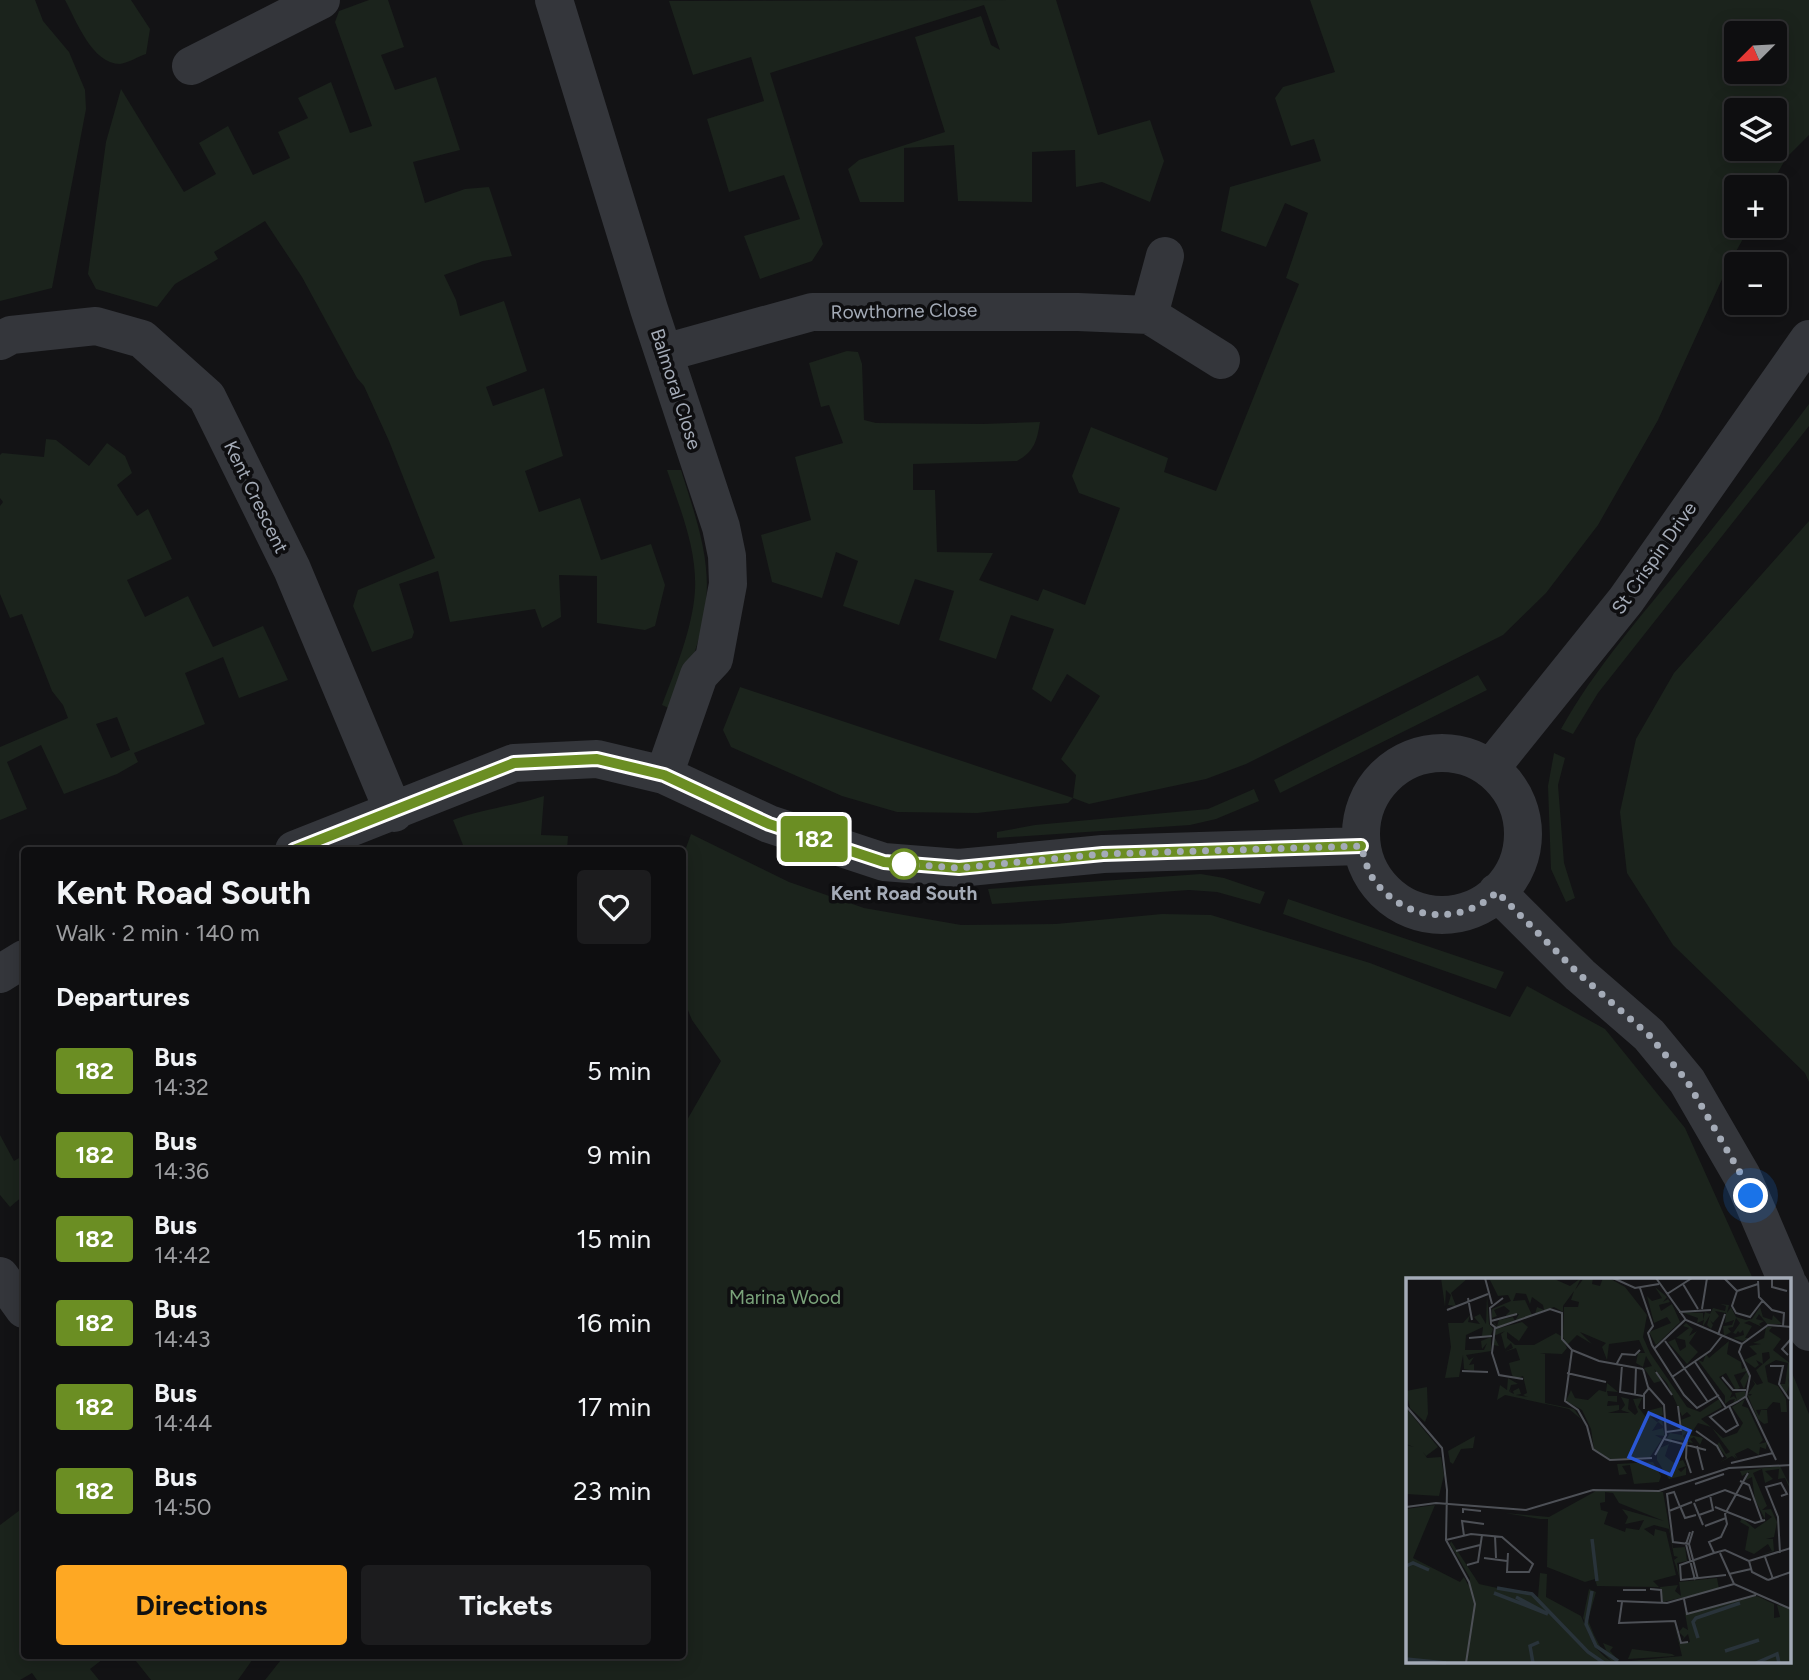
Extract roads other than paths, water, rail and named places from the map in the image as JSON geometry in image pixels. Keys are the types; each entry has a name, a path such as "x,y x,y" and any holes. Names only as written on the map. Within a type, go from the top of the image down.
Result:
{"street":[{"path":"191,65 321,0"},
{"name":"Balmoral Close","path":"554,0 721,527 727,556 728,584 714,659 699,675 664,775"},
{"path":"1149,315 1165,257"},
{"name":"Rowthorne Close","path":"664,353 812,313 970,310 1149,315 1221,359"},
{"name":"Kent Crescent","path":"0,341 11,335 96,326 142,339 207,397 292,569 394,813"},
{"name":"St Crispin Drive","path":"1490,769 1626,600 1809,339"},
{"path":"1430,753 1462,755 1490,769 1512,792 1523,823 1521,855 1497,892 1483,905 1453,915 1422,914 1393,900 1371,876 1361,846 1363,814 1376,785 1400,764 1430,753"},
{"path":"302,847 394,813 514,763 597,759 664,775 769,824 884,862 959,868 1103,854 1361,846"},
{"path":"1497,892 1580,975 1649,1035 1687,1081 1742,1176 1787,1278"},
{"path":"0,974 21,961"},
{"path":"0,1276 21,1305"},
{"path":"1792,1292 1809,1332"}],"place":[{"name":"Kent Road South","path":"904,864"}],"park label":[{"name":"Marina Wood","path":"785,1297"}]}
